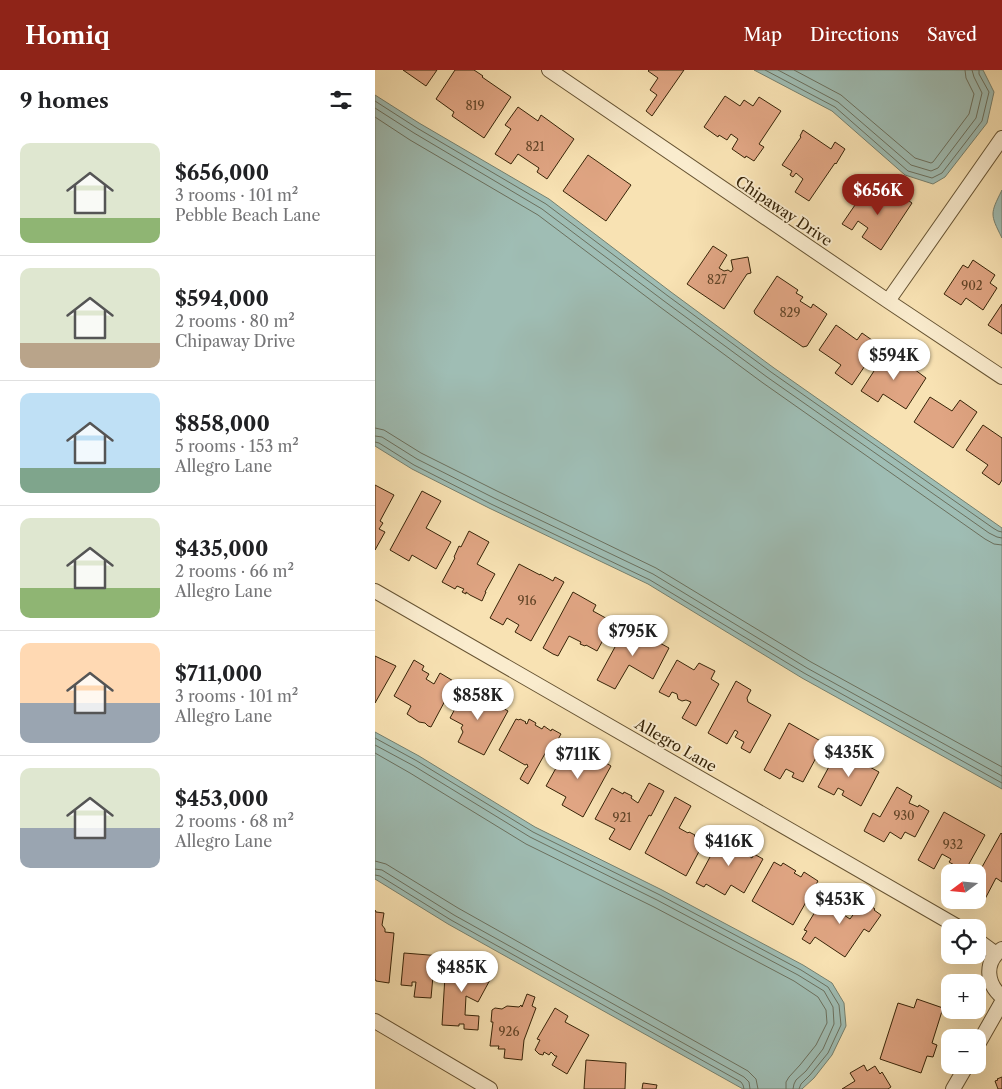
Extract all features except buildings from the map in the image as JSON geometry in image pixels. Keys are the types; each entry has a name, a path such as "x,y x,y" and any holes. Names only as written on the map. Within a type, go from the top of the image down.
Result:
{"street":[{"name":"Chipaway Drive","path":"549,70 1002,377"},
{"path":"888,301 1002,138"},
{"name":"Allegro Lane","path":"375,591 944,919"},
{"path":"986,945 999,952 990,965 989,974 995,990 1002,997"},
{"path":"986,1030 1002,1002"},
{"path":"375,1021 490,1089"},
{"path":"953,1089 962,1074"}],"water":[{"path":"754,70 983,70 994,92 987,123 945,177 933,184 905,175 832,111"},
{"path":"375,95 549,199 774,368 1002,528 1002,789 802,678 648,584 489,508 412,469 375,446"},
{"path":"1002,190 1002,238 995,224 993,214 995,204"},
{"path":"375,732 419,756 535,827 662,890 803,965 832,983 844,1003 846,1026 832,1055 814,1078 802,1089 743,1089 448,924 375,879"}]}
